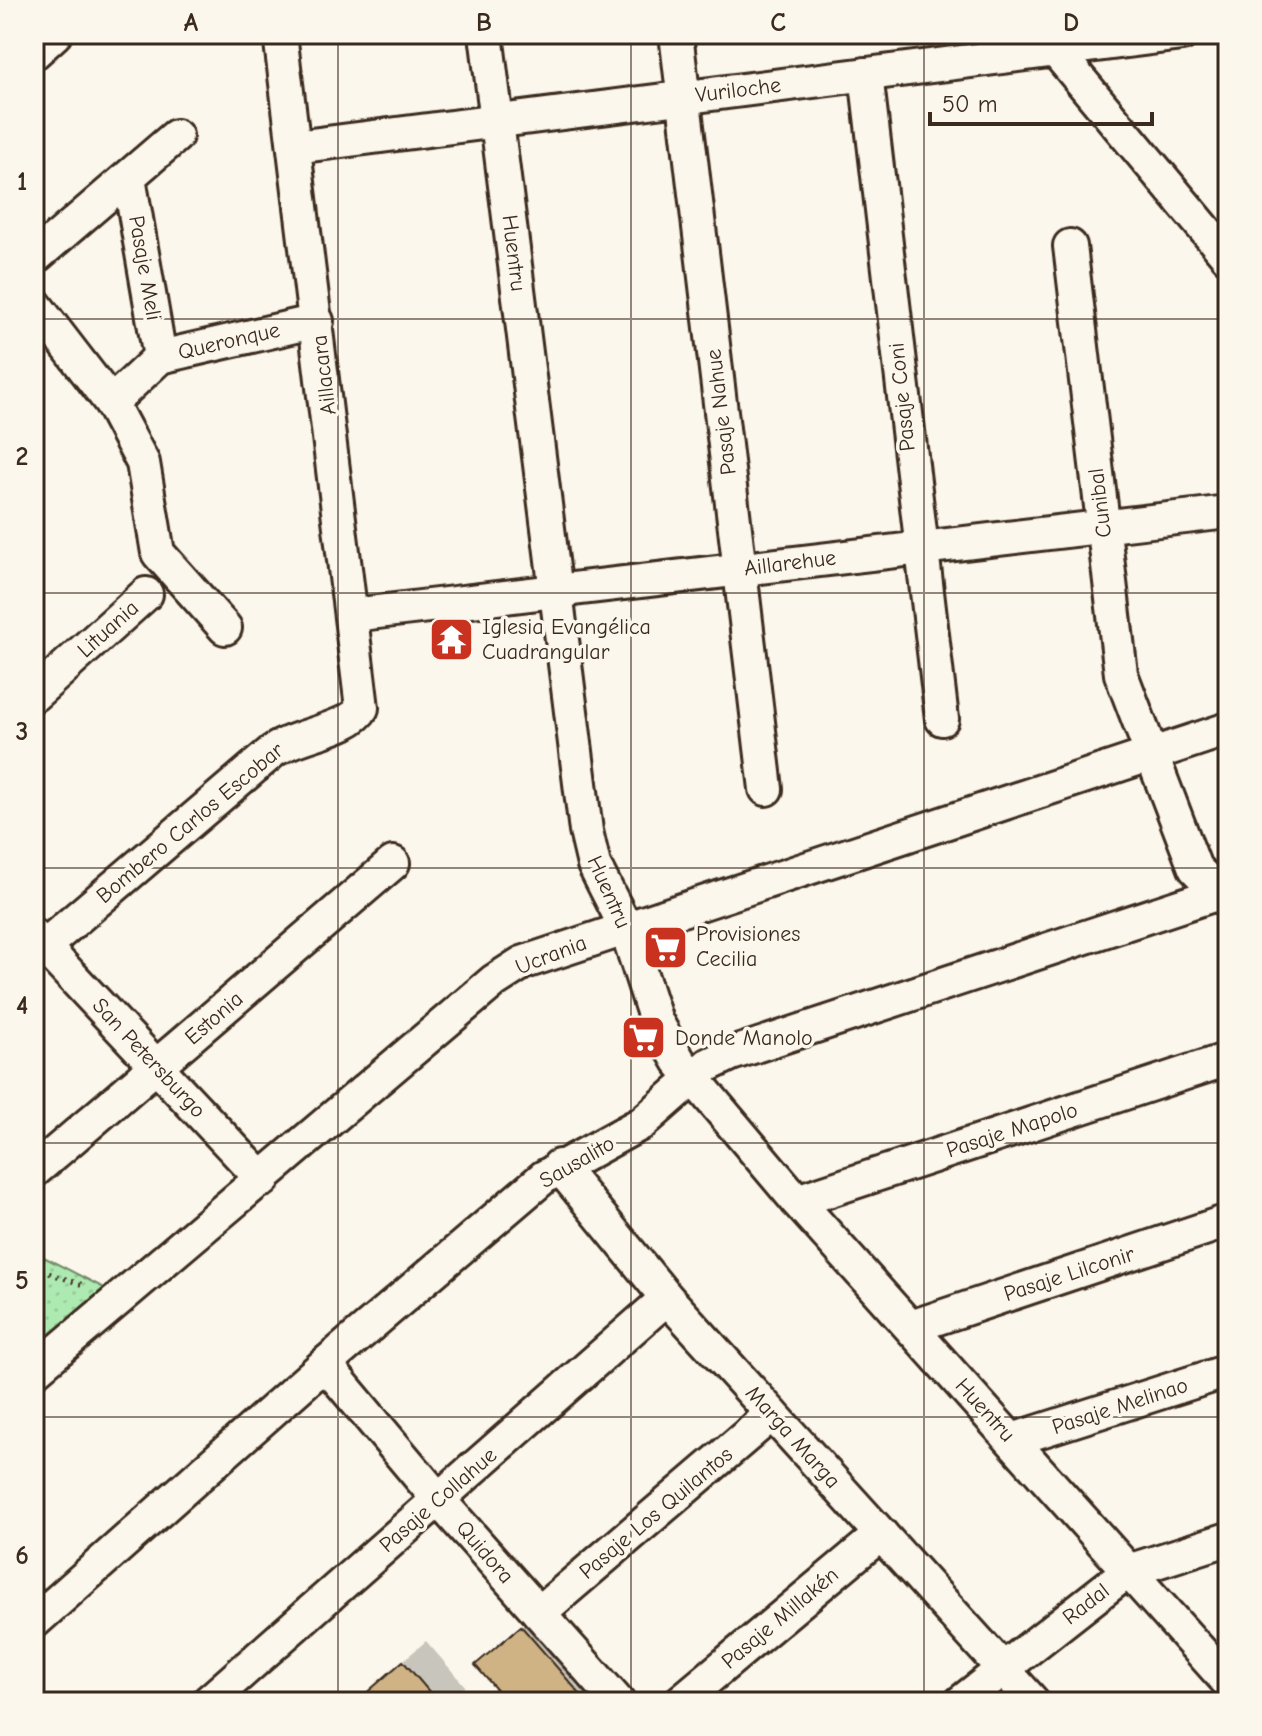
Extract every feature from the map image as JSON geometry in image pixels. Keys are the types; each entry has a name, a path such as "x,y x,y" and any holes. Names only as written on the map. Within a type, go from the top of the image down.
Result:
{"street":[{"path":"34,53 55,34"},
{"name":"Aillacara","path":"280,34 363,700 358,715"},
{"name":"Huentru","path":"486,34 590,852 626,928 656,1021 692,1077 797,1201 1228,1682"},
{"name":"Pasaje Nahue","path":"676,34 766,789"},
{"name":"Vuriloche","path":"295,147 866,74 1048,42 1182,34"},
{"path":"1048,42 1228,257"},
{"name":"Pasaje Coni","path":"866,74 919,548 942,719"},
{"name":"Pasaje Meli","path":"34,258 176,136"},
{"name":"Pasaje Meli","path":"129,178 160,357"},
{"name":"Cunibal","path":"1070,246 1121,674 1195,868 1225,895"},
{"path":"34,303 111,403 143,463 158,553 225,628"},
{"name":"Queronque","path":"111,403 160,357 317,321"},
{"name":"Aillarehue","path":"352,615 1228,512"},
{"name":"Lituania","path":"34,695 146,594"},
{"name":"Bombero Carlos Escobar","path":"37,946 273,751 289,740 344,724 358,715"},
{"name":"Ucrania","path":"34,1371 263,1180 494,981 522,963 1228,729"},
{"name":"Estonia","path":"34,1171 393,863"},
{"name":"Sausalito","path":"34,1622 325,1364 559,1166 642,1123 692,1077 731,1054 1225,895"},
{"name":"San Petersburgo","path":"37,946 158,1066 263,1180"},
{"name":"Pasaje Mapolo","path":"797,1201 1228,1059"},
{"name":"Marga Marga","path":"559,1166 667,1298 1033,1702"},
{"name":"Pasaje Lilconir","path":"911,1327 1228,1221"},
{"name":"Pasaje Collahue","path":"208,1702 667,1298"},
{"name":"Quidora","path":"325,1364 438,1499 618,1702"},
{"name":"Pasaje Melinao","path":"1012,1440 1228,1371"},
{"name":"Pasaje Los Quilantos","path":"539,1613 772,1414"},
{"name":"Pasaje Millakén","path":"680,1702 881,1534"},
{"name":"Radal","path":"961,1702 1128,1571 1228,1539"}],"path":[{"path":"69,1342 37,1306 35,1268 120,1299"}],"green space":[{"path":"34,1252 108,1290 37,1352 34,1348"}],"building":[{"path":"521,1626 587,1702 507,1702 475,1665"},
{"path":"403,1661 438,1702 356,1702"}],"place":[{"name":"Iglesia Evangélica Cuadrangular","path":"451,640"},
{"name":"Provisiones Cecilia","path":"665,947"},
{"name":"Donde Manolo","path":"644,1038"}]}
